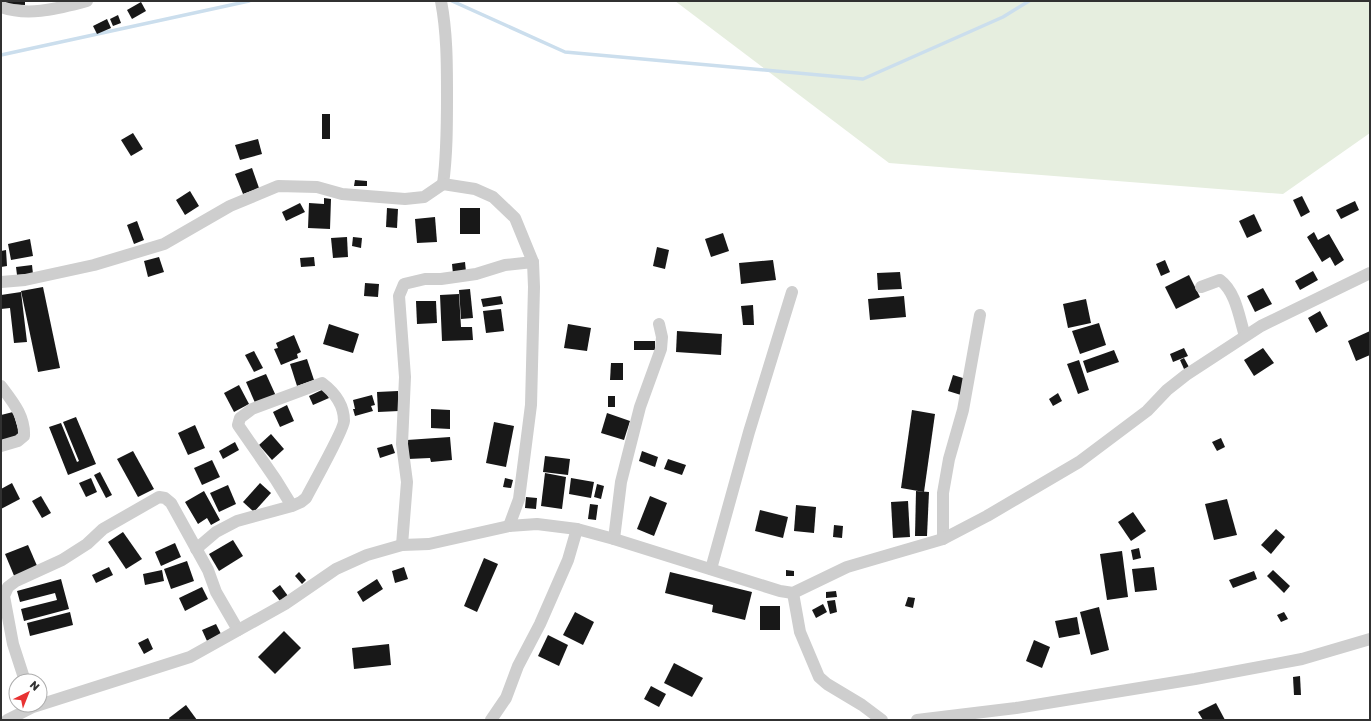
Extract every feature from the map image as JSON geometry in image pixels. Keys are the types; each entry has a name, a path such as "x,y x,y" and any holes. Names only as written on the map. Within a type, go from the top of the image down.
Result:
{"street":[{"path":"1,7 13,11 48,10 87,1"},
{"path":"441,1 446,38 447,92 447,156 443,184"},
{"path":"1,282 25,280 94,265 164,244 230,206 278,186 317,187 342,194 405,199 424,197 443,184 475,189 493,197 515,218 533,262 534,287 531,405 519,499 509,526"},
{"path":"402,545 407,482 402,444 405,377 399,296 404,284 425,279 440,279 476,274 506,265 533,262"},
{"path":"48,701 190,657 285,604 336,569 367,555 402,545 429,544 509,526 537,524 576,529 614,538 780,591 793,593 847,567 943,539 1079,462 1147,411 1167,390 1186,375 1260,326 1370,273"},
{"path":"1201,288 1220,280 1227,285 1235,303 1245,336"},
{"path":"711,569 749,432 792,292"},
{"path":"943,539 943,493 949,459 962,410 980,315"},
{"path":"614,538 621,482 640,407 661,349 662,337 659,324"},
{"path":"196,549 216,532 237,521 292,506 306,498 344,422 342,408 332,391 322,383 252,409 240,418 238,425 292,506"},
{"path":"1,386 17,408 25,424 24,436 18,441 1,446"},
{"path":"22,673 13,644 4,596 8,587 16,581 62,560 86,544 103,529 159,497 165,498 171,503 208,570 216,592 238,630"},
{"path":"491,720 506,698 518,666 540,624 568,560 576,529"},
{"path":"793,593 800,632 819,677 827,684 862,705 882,720"},
{"path":"918,720 1016,708 1195,679 1302,659 1370,639"},
{"path":"7,720 21,717"}],"green space":[{"path":"675,1 1370,1 1370,133 1283,194 889,163"}],"building":[{"path":"4,1 25,1 25,5 4,4"},
{"path":"141,2 146,11 132,19 127,10"},
{"path":"118,15 121,23 113,26 110,19"},
{"path":"107,19 111,28 97,34 93,26"},
{"path":"322,114 330,114 330,139 322,139"},
{"path":"133,133 143,149 131,156 121,140"},
{"path":"258,139 262,154 240,160 235,145"},
{"path":"252,168 259,188 243,194 235,174"},
{"path":"355,180 367,181 367,186 354,186"},
{"path":"190,191 199,206 185,215 176,200"},
{"path":"1302,196 1310,212 1301,217 1293,200"},
{"path":"324,198 331,199 330,229 308,228 309,203 324,204"},
{"path":"1355,201 1359,210 1341,219 1336,210"},
{"path":"300,203 305,212 286,221 282,212"},
{"path":"387,208 398,209 397,228 386,227"},
{"path":"460,208 480,208 480,234 460,234"},
{"path":"1254,214 1262,231 1247,238 1239,221"},
{"path":"435,217 437,242 417,243 415,219"},
{"path":"137,221 144,240 134,244 127,225"},
{"path":"1314,232 1318,240 1329,234 1344,260 1335,266 1330,257 1322,262 1307,237"},
{"path":"723,233 729,251 711,257 705,239"},
{"path":"347,237 348,257 333,258 331,238"},
{"path":"353,237 362,238 361,248 352,246"},
{"path":"30,239 33,256 11,260 8,244"},
{"path":"657,247 669,250 665,269 653,266"},
{"path":"6,250 7,266 1,267 1,251"},
{"path":"159,257 164,272 148,277 144,261"},
{"path":"314,257 315,266 301,267 300,258"},
{"path":"773,260 776,280 741,284 739,263"},
{"path":"1165,260 1170,272 1161,276 1156,264"},
{"path":"465,262 466,272 453,274 452,264"},
{"path":"32,265 33,274 17,275 16,267"},
{"path":"1313,271 1318,280 1300,290 1295,281"},
{"path":"900,272 902,289 878,290 877,273"},
{"path":"1189,275 1200,297 1176,309 1165,287"},
{"path":"365,283 379,284 378,297 364,296"},
{"path":"43,287 60,368 38,372 21,291"},
{"path":"1263,288 1272,304 1255,312 1247,296"},
{"path":"470,289 473,318 461,319 459,290"},
{"path":"21,292 27,342 14,343 10,308 1,309 1,295"},
{"path":"459,294 461,327 472,327 473,340 442,341 440,295"},
{"path":"501,296 503,304 483,307 481,299"},
{"path":"904,296 906,317 870,320 868,299"},
{"path":"1086,299 1091,323 1068,328 1063,304"},
{"path":"416,301 436,301 437,323 417,324"},
{"path":"753,305 754,325 743,325 741,306"},
{"path":"501,309 504,331 486,333 483,311"},
{"path":"1320,311 1328,326 1316,333 1308,318"},
{"path":"1099,323 1106,345 1080,354 1072,331"},
{"path":"329,324 359,334 353,353 323,344"},
{"path":"568,324 591,328 587,351 564,348"},
{"path":"677,331 722,334 721,355 676,352"},
{"path":"1370,331 1370,355 1356,361 1348,341"},
{"path":"294,335 301,352 297,354 298,358 281,365 274,349 278,348 276,343"},
{"path":"634,341 655,341 655,350 634,350"},
{"path":"1184,348 1188,356 1173,362 1170,354"},
{"path":"1263,348 1274,363 1254,376 1244,360"},
{"path":"1114,350 1119,362 1087,373 1083,361"},
{"path":"254,351 263,368 254,372 245,355"},
{"path":"1184,358 1189,367 1184,369 1180,360"},
{"path":"307,359 314,380 297,386 290,364"},
{"path":"1079,360 1089,390 1078,394 1067,364"},
{"path":"611,363 623,363 623,380 610,380"},
{"path":"266,374 276,396 256,405 246,382"},
{"path":"953,375 966,379 961,395 948,391"},
{"path":"239,385 249,404 234,412 224,393"},
{"path":"324,389 329,398 313,405 309,396"},
{"path":"398,391 399,411 378,412 377,392"},
{"path":"1058,393 1062,401 1053,406 1049,399"},
{"path":"372,395 375,405 371,406 373,411 355,416 353,400"},
{"path":"608,396 615,396 615,407 608,407"},
{"path":"287,405 294,421 280,427 273,412"},
{"path":"431,409 450,410 450,429 431,428"},
{"path":"912,410 935,414 924,492 901,488"},
{"path":"13,412 20,436 1,442 1,415"},
{"path":"607,413 630,421 624,440 601,433"},
{"path":"76,417 96,464 68,475 49,427 61,423 77,462 79,461 63,422"},
{"path":"494,422 514,426 506,467 486,463"},
{"path":"195,425 205,448 188,455 178,433"},
{"path":"271,434 284,449 272,460 259,445"},
{"path":"450,437 452,460 431,462 430,458 408,459 407,440"},
{"path":"1221,438 1225,447 1217,451 1212,442"},
{"path":"235,442 239,450 223,459 219,451"},
{"path":"392,444 395,453 380,458 377,448"},
{"path":"133,451 154,489 138,497 117,459"},
{"path":"642,451 658,457 655,467 639,461"},
{"path":"545,456 570,459 568,475 543,472"},
{"path":"668,459 686,465 682,475 664,469"},
{"path":"212,460 220,477 202,485 194,468"},
{"path":"100,472 112,495 106,498 94,475"},
{"path":"545,473 566,477 562,509 541,506"},
{"path":"91,478 97,492 86,497 79,483"},
{"path":"505,478 513,480 511,488 503,487"},
{"path":"571,478 594,482 591,498 569,494"},
{"path":"12,483 20,499 1,509 1,489"},
{"path":"260,483 271,493 254,512 243,502"},
{"path":"597,484 604,486 601,499 594,497"},
{"path":"228,485 236,504 219,512 210,493"},
{"path":"204,491 220,520 211,525 207,518 198,524 185,502"},
{"path":"916,491 929,492 927,536 915,536"},
{"path":"41,496 51,513 42,518 32,501"},
{"path":"650,496 667,503 654,536 637,529"},
{"path":"526,497 537,498 536,509 525,508"},
{"path":"1227,499 1237,535 1214,540 1205,504"},
{"path":"908,501 910,537 893,538 891,502"},
{"path":"590,504 598,505 596,520 588,519"},
{"path":"796,505 816,507 814,533 794,531"},
{"path":"760,510 788,517 783,538 755,531"},
{"path":"1133,512 1146,531 1131,541 1118,522"},
{"path":"834,525 843,526 842,538 833,537"},
{"path":"1276,529 1285,537 1271,554 1261,545"},
{"path":"123,532 142,559 126,569 108,542"},
{"path":"233,540 243,556 219,571 209,554"},
{"path":"175,543 181,557 161,566 155,552"},
{"path":"28,545 38,568 15,578 5,554"},
{"path":"1139,548 1141,558 1133,560 1131,550"},
{"path":"1122,551 1128,597 1107,600 1100,554"},
{"path":"484,558 498,564 477,612 464,606"},
{"path":"187,561 194,581 171,589 164,569"},
{"path":"109,567 113,575 96,583 92,575"},
{"path":"404,567 408,579 395,583 392,571"},
{"path":"1154,567 1157,590 1135,592 1132,569"},
{"path":"162,570 164,581 145,585 143,574"},
{"path":"786,570 794,571 794,576 786,576"},
{"path":"1273,570 1290,586 1284,593 1267,576"},
{"path":"1254,571 1257,579 1233,588 1229,580"},
{"path":"299,572 306,580 302,584 295,576"},
{"path":"670,572 752,592 745,620 712,612 713,605 665,593"},
{"path":"61,579 69,609 24,621 21,609 57,600 55,593 20,602 17,591"},
{"path":"377,579 383,589 363,602 357,592"},
{"path":"280,585 288,596 280,601 272,591"},
{"path":"202,587 208,599 185,611 179,598"},
{"path":"836,591 837,597 826,598 826,592"},
{"path":"908,597 915,598 913,608 905,606"},
{"path":"835,600 837,612 830,614 827,601"},
{"path":"823,604 827,612 816,618 812,610"},
{"path":"760,606 780,606 780,630 760,630"},
{"path":"1099,607 1109,650 1091,655 1080,612"},
{"path":"70,612 73,625 30,636 27,623"},
{"path":"575,612 594,622 583,645 563,635"},
{"path":"1284,612 1288,619 1281,622 1277,615"},
{"path":"1077,617 1080,634 1059,638 1055,621"},
{"path":"216,624 221,634 207,641 202,630"},
{"path":"284,631 301,648 275,674 258,657"},
{"path":"548,635 568,645 559,666 538,656"},
{"path":"148,638 153,649 144,654 138,643"},
{"path":"1034,640 1050,647 1042,668 1026,661"},
{"path":"389,644 391,665 354,669 352,648"},
{"path":"674,663 703,678 692,697 664,683"},
{"path":"1300,676 1301,695 1294,695 1293,677"},
{"path":"651,686 666,694 659,707 644,699"},
{"path":"1216,703 1225,720 1203,720 1198,712"},
{"path":"186,705 197,720 170,720 169,718"}],"waterway":[{"path":"1,55 249,1"},
{"path":"452,1 565,52 863,79 1003,17 1029,1"}]}
